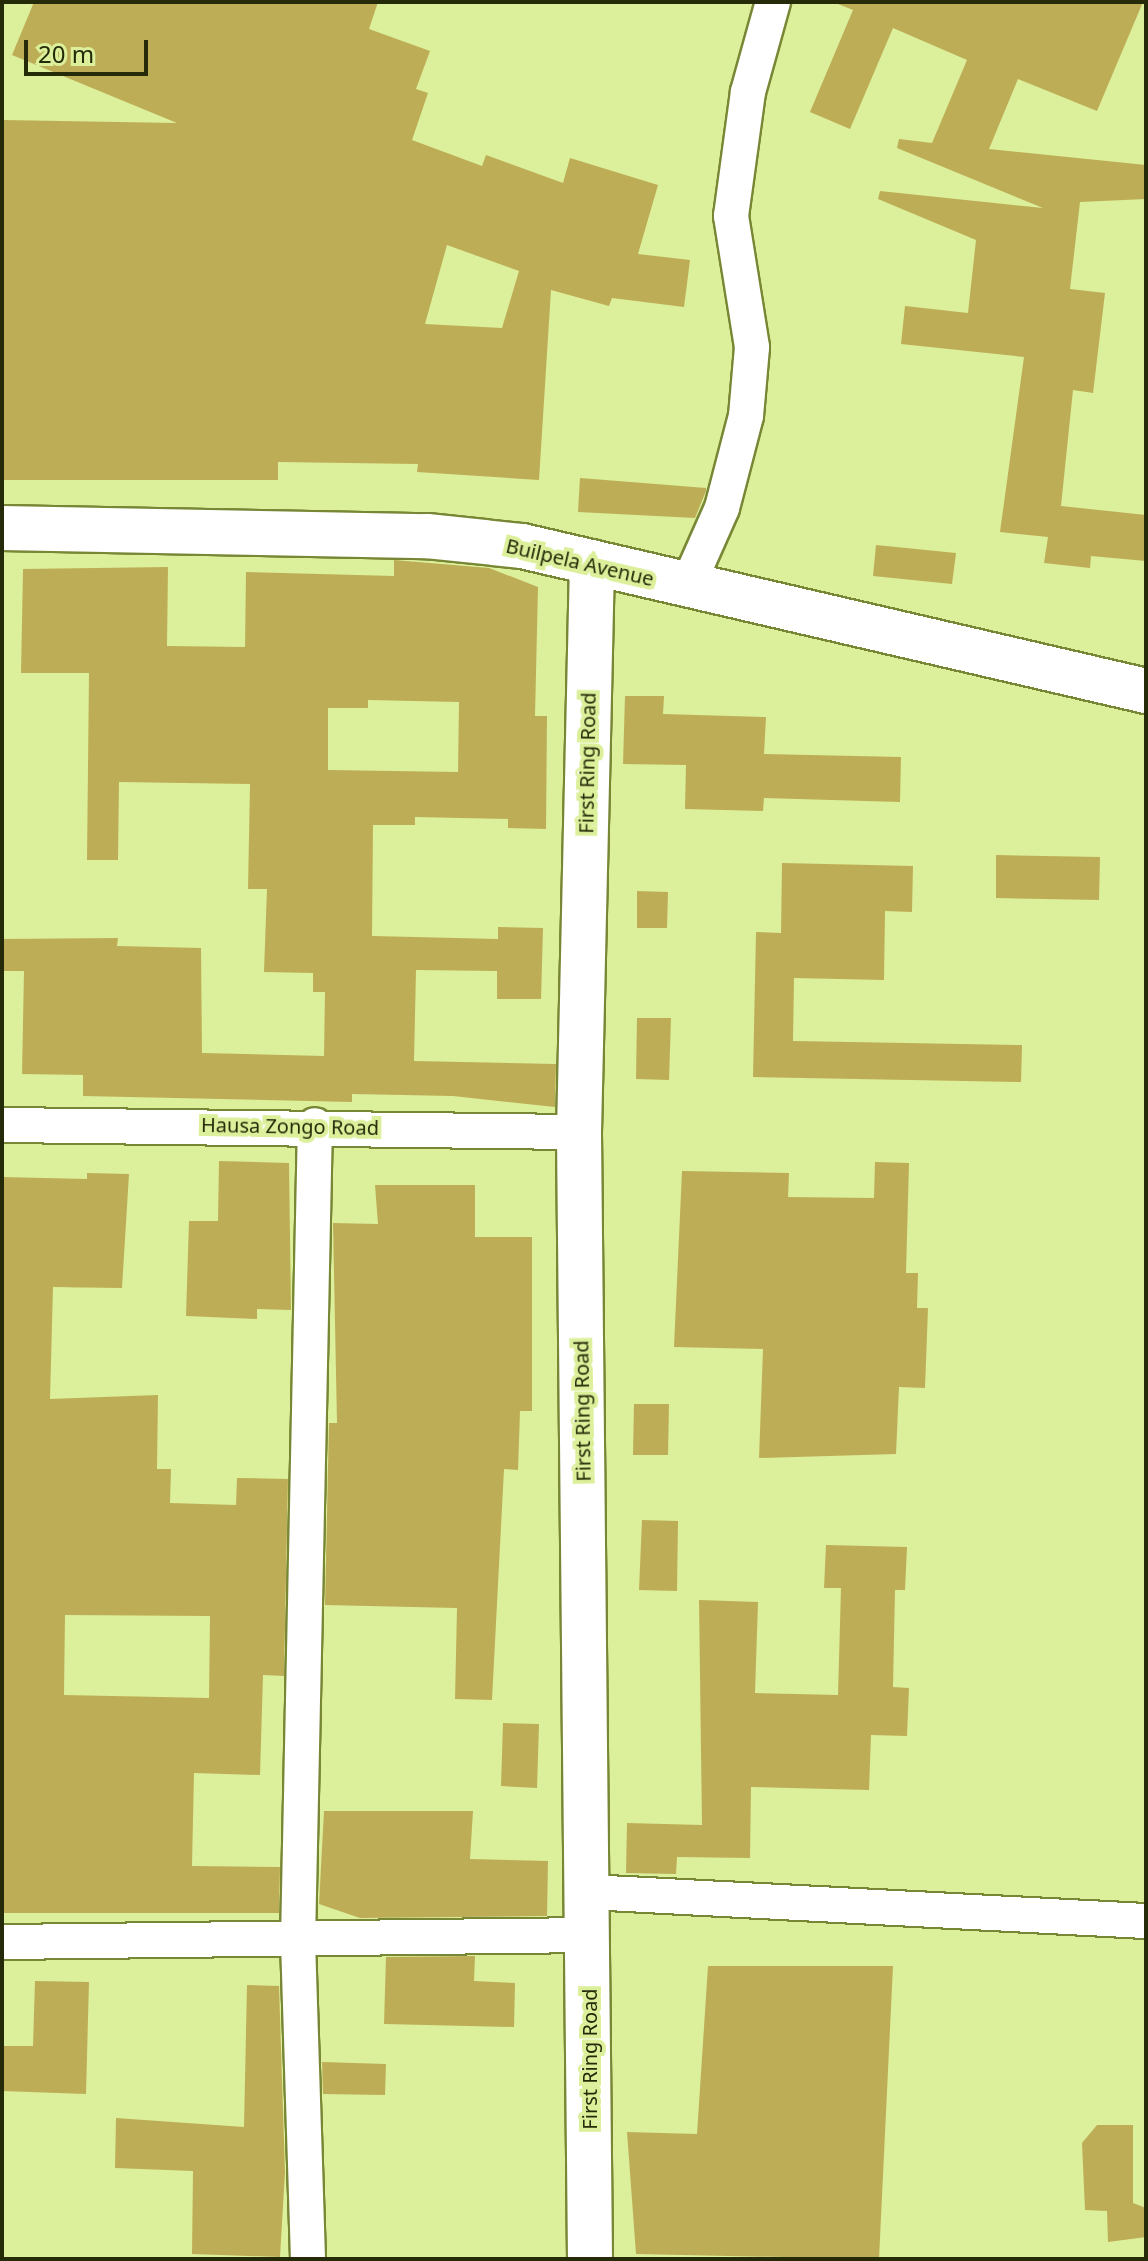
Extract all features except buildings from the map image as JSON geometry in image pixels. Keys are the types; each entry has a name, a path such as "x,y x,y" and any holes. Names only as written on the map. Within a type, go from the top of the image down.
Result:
{"street":[{"path":"687,587 722,508 746,416 752,347 731,216 748,92 773,2"},
{"name":"Builpela Avenue","path":"2,528 427,536 592,562 687,587 1146,691"},
{"name":"First Ring Road","path":"590,2259 579,1132 592,562"},
{"name":"Hausa Zongo Road","path":"2,1125 315,1125 579,1132"},
{"path":"308,2259 298,1941 315,1125"},
{"path":"588,1892 1146,1921"},
{"path":"2,1942 298,1941 589,1935"}]}
